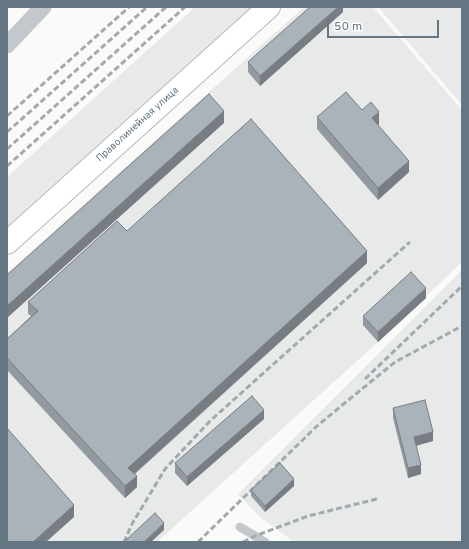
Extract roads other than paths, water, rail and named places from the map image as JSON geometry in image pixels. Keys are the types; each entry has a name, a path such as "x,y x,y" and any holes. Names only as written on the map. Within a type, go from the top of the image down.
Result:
{"main road":[{"name":"Праволинейная улица","path":"7,243 269,7"}],"street":[{"path":"7,46 34,10"}],"lane":[{"path":"240,527 265,542"}],"railway":[{"path":"7,116 129,7"},
{"path":"7,132 147,7"},
{"path":"7,149 166,7"},
{"path":"7,166 185,7"},
{"path":"124,542 132,524 165,469 210,421 410,242"},
{"path":"365,379 462,286"},
{"path":"198,542 317,426 357,393 395,362 462,326"},
{"path":"243,542 308,516 377,499"}]}
